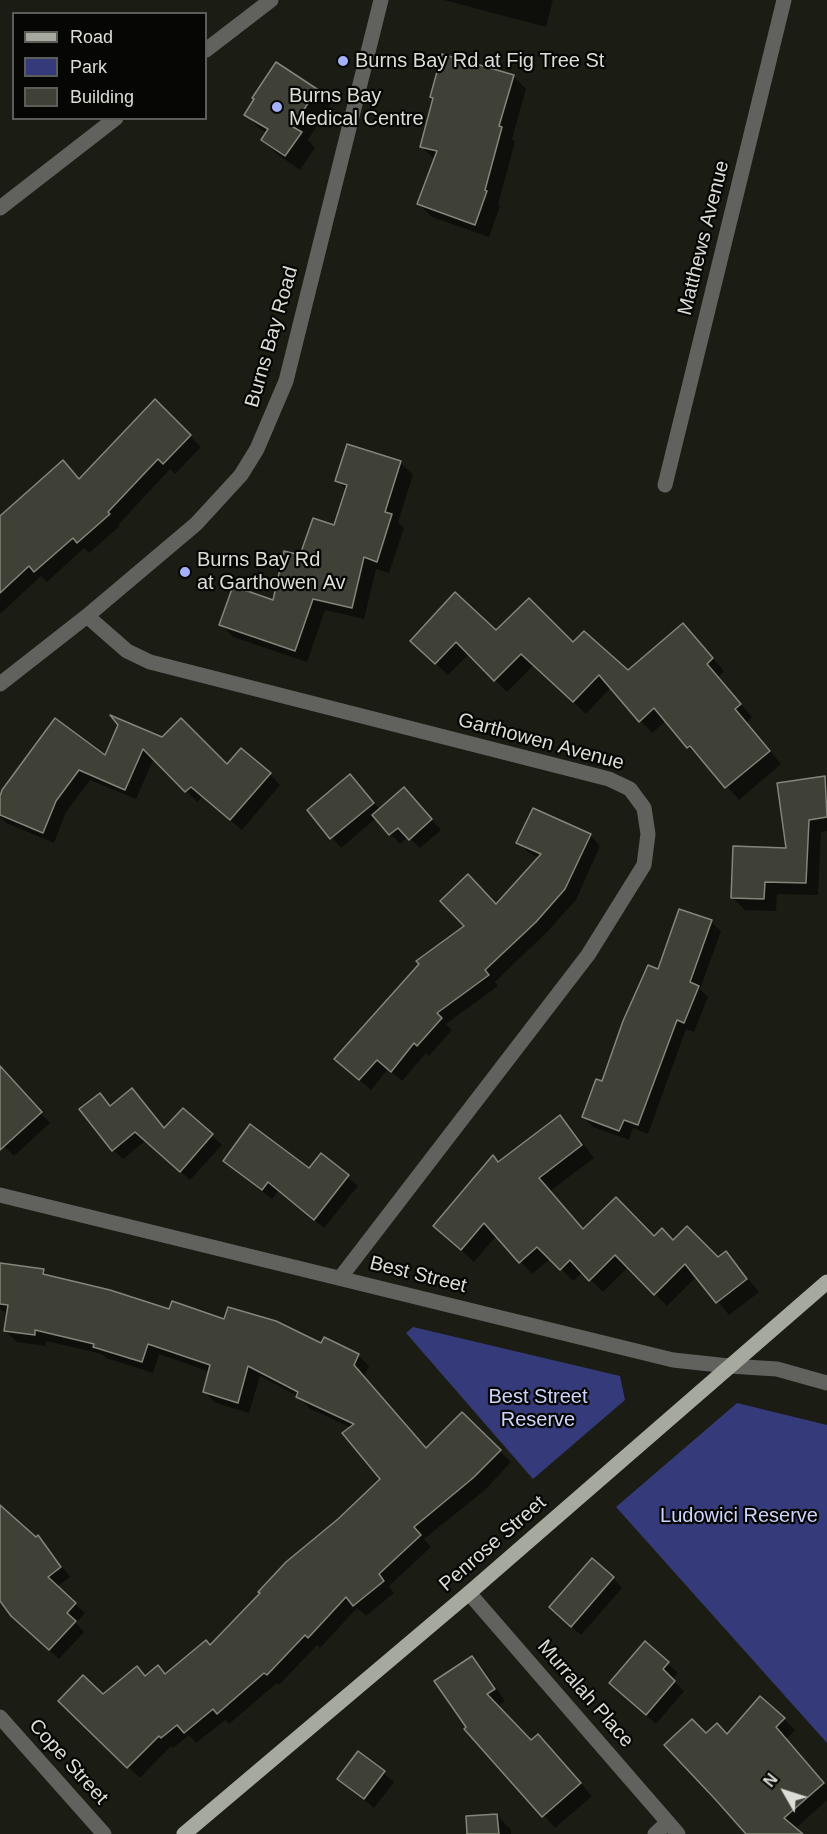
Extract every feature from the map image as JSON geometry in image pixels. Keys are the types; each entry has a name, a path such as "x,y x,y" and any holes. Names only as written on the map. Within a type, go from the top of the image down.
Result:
{"main road":[{"name":"Penrose Street","path":"184,1834 469,1593 827,1282"}],"street":[{"path":"207,49 271,0"},
{"name":"Burns Bay Road","path":"0,684 87,616 196,524 241,475 262,439 286,381 381,0"},
{"name":"Matthews Avenue","path":"665,485 784,0"},
{"path":"0,207 113,120"},
{"name":"Garthowen Avenue","path":"87,616 127,651 150,662 609,779 630,789 644,808 648,834 644,865 588,955 340,1278"},
{"name":"Best Street","path":"0,1195 674,1359 777,1369 827,1383"},
{"name":"Murralah Place","path":"469,1593 673,1828 656,1834"},
{"name":"Cope Street","path":"0,1717 104,1834"}],"green space":[{"name":"Best Street Reserve","path":"413,1327 620,1376 625,1400 533,1479 406,1333"},
{"name":"Ludowici Reserve","path":"737,1403 827,1425 827,1743 616,1507"}],"building":[{"path":"442,54 514,75 499,126 502,127 485,190 487,191 475,225 417,204 437,151 420,147"},
{"name":"Burns Bay Medical Centre","path":"276,62 317,89 293,127 302,132 285,156 261,140 268,129 244,115 254,99 252,98"},
{"path":"155,399 191,435 163,464 158,459 108,512 110,514 77,543 73,538 34,572 29,566 0,593 0,516 63,460 79,479"},
{"path":"347,444 401,461 385,512 392,514 377,562 364,557 352,608 313,599 295,651 219,625 233,586 273,600 284,551 300,555 313,518 334,525 347,485 335,481"},
{"path":"455,592 496,630 529,598 573,642 584,631 628,670 683,623 713,658 707,664 741,704 735,709 770,751 725,788 690,746 687,748 654,708 639,722 599,675 573,702 521,654 494,681 456,642 435,664 410,641"},
{"path":"110,715 162,737 181,718 227,764 241,748 271,773 230,820 191,787 185,792 143,749 125,790 79,770 56,801 43,833 0,815 2,790 55,718 105,755 118,725"},
{"path":"350,774 374,803 330,839 307,810"},
{"path":"825,776 827,817 809,820 806,883 765,882 764,899 731,898 733,846 786,848 777,783"},
{"path":"404,787 432,819 409,840 398,828 389,835 372,815"},
{"path":"533,808 591,834 565,889 536,922 485,970 489,975 437,1013 442,1018 417,1046 414,1043 391,1072 377,1060 359,1080 334,1059 419,964 416,961 464,926 440,901 468,874 496,904 541,854 516,843"},
{"path":"679,909 712,920 690,982 699,986 684,1023 677,1020 638,1125 624,1120 619,1131 582,1117 596,1079 602,1081 623,1021 648,965 658,969"},
{"path":"0,1066 42,1112 0,1150"},
{"path":"132,1088 164,1128 183,1108 213,1134 180,1172 135,1132 112,1151 79,1109 100,1093 110,1106"},
{"path":"560,1115 582,1145 539,1178 583,1229 616,1197 654,1236 662,1228 673,1240 687,1226 718,1257 726,1251 747,1279 716,1303 685,1264 654,1295 615,1255 589,1281 570,1260 560,1270 537,1247 519,1263 484,1223 461,1250 433,1226 493,1155 498,1162"},
{"path":"250,1124 309,1168 321,1153 349,1175 314,1220 268,1182 262,1190 223,1161"},
{"path":"0,1263 44,1269 43,1274 110,1290 169,1309 172,1301 224,1319 228,1307 276,1321 321,1343 324,1337 359,1354 354,1365 426,1448 462,1412 501,1450 473,1478 414,1527 421,1535 379,1574 384,1581 353,1606 346,1597 308,1638 305,1635 267,1675 264,1673 217,1714 213,1709 184,1733 177,1725 161,1738 159,1736 127,1768 58,1701 83,1675 103,1694 137,1666 145,1676 158,1665 165,1674 206,1640 210,1645 286,1562 338,1519 380,1479 342,1433 354,1424 296,1397 298,1392 248,1366 238,1403 203,1392 210,1365 148,1344 142,1362 93,1347 94,1344 35,1330 35,1335 4,1331 8,1305 0,1304"},
{"path":"0,1505 36,1537 38,1535 61,1567 48,1577 76,1603 67,1613 76,1621 49,1650 11,1616 0,1601"},
{"path":"592,1558 614,1577 571,1627 549,1607"},
{"path":"645,1641 669,1662 663,1669 675,1681 646,1715 609,1683"},
{"path":"472,1656 495,1689 487,1694 531,1740 538,1734 581,1783 542,1817 464,1729 466,1727 434,1681"},
{"path":"760,1696 785,1718 776,1727 824,1783 784,1818 803,1834 746,1834 664,1745 692,1719 706,1733 717,1723 727,1734"},
{"path":"358,1751 385,1771 364,1799 337,1779"},
{"path":"497,1814 499,1834 467,1834 466,1816"}],"place":[{"name":"Burns Bay Rd at Fig Tree St","path":"343,61"},
{"name":"Burns Bay Medical Centre","path":"277,107"},
{"name":"Burns Bay Rd at Garthowen Av","path":"185,572"}]}
